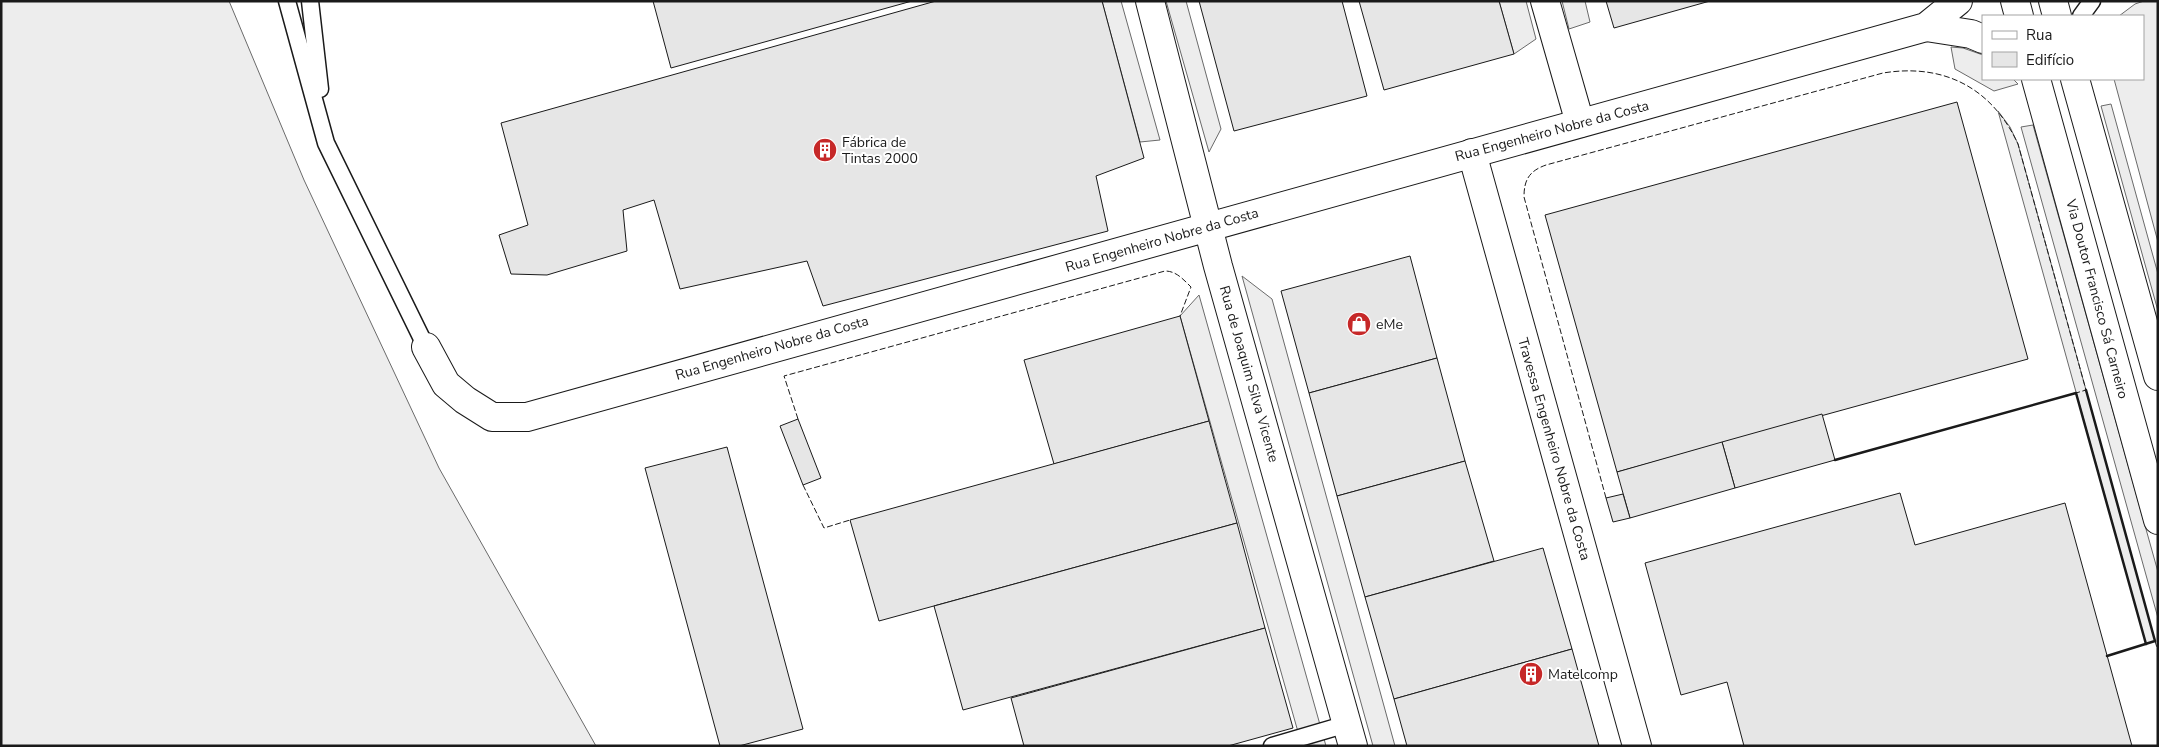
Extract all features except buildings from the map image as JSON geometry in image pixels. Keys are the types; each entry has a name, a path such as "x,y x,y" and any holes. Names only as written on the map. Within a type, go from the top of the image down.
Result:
{"street":[{"name":"Rua de Joaquim Silva Vicente","path":"1150,1 1208,227 1350,735"},
{"path":"1545,1 1580,123"},
{"name":"Rua Engenheiro Nobre da Costa","path":"426,347 446,384 465,400 492,416 527,416 1926,27 1958,1"},
{"path":"2014,1 2019,15"},
{"path":"2053,1 2058,15"},
{"name":"Rua Engenheiro Nobre da Costa","path":"1926,27 1971,34 1982,38"},
{"name":"Via Doutor Francisco Sá Carneiro","path":"2036,80 2158,520"},
{"path":"2075,80 2158,376"},
{"name":"Travessa Engenheiro Nobre da Costa","path":"1472,153 1637,746"}],"lane":[{"path":"287,1 326,143 426,347"},
{"path":"310,1 326,143"},
{"path":"2082,15 2092,1"},
{"path":"1272,746 1350,735"}],"shaded area":[{"path":"1,1 229,1 304,180 439,468 596,746 1,746"},
{"path":"1102,1 1121,1 1160,140 1140,142"},
{"path":"1166,1 1186,1 1221,129 1209,152"},
{"path":"1499,1 1526,1 1536,39 1514,54"},
{"path":"1562,1 1585,1 1590,22 1569,29"},
{"path":"2144,1 2158,1 2158,242 2114,80 2144,80 2144,15 2120,15 2135,4"},
{"path":"1951,47 1963,48 1982,55 1982,80 2014,80 2018,84 1994,91 1955,69"},
{"path":"2111,104 2158,274 2158,311 2101,106"},
{"path":"1998,111 2010,127 2018,144 2155,641 2146,644"},
{"path":"2033,125 2158,572 2158,618 2021,127"},
{"path":"1242,276 1272,299 1395,746 1373,746"},
{"path":"1199,295 1326,746 1302,746 1180,316"}],"fence":[{"path":"1606,498 1524,197 1526,181 1535,170 1546,165 1883,73 1905,71 1926,72 1946,76 1980,94 1995,108 2007,124 2018,144 2086,390 2076,393"},
{"path":"798,419 784,376 1165,271 1176,274 1191,287 1180,316"},
{"path":"803,485 824,528 850,520"},
{"path":"2155,641 2158,651"}],"wall":[{"path":"2086,390 2155,641 2107,656"},
{"path":"1835,460 2076,393 2146,644"}],"place":[{"name":"Fábrica de Tintas 2000","path":"825,150"},
{"name":"eMe","path":"1359,324"},
{"name":"Matelcomp","path":"1531,674"}]}
